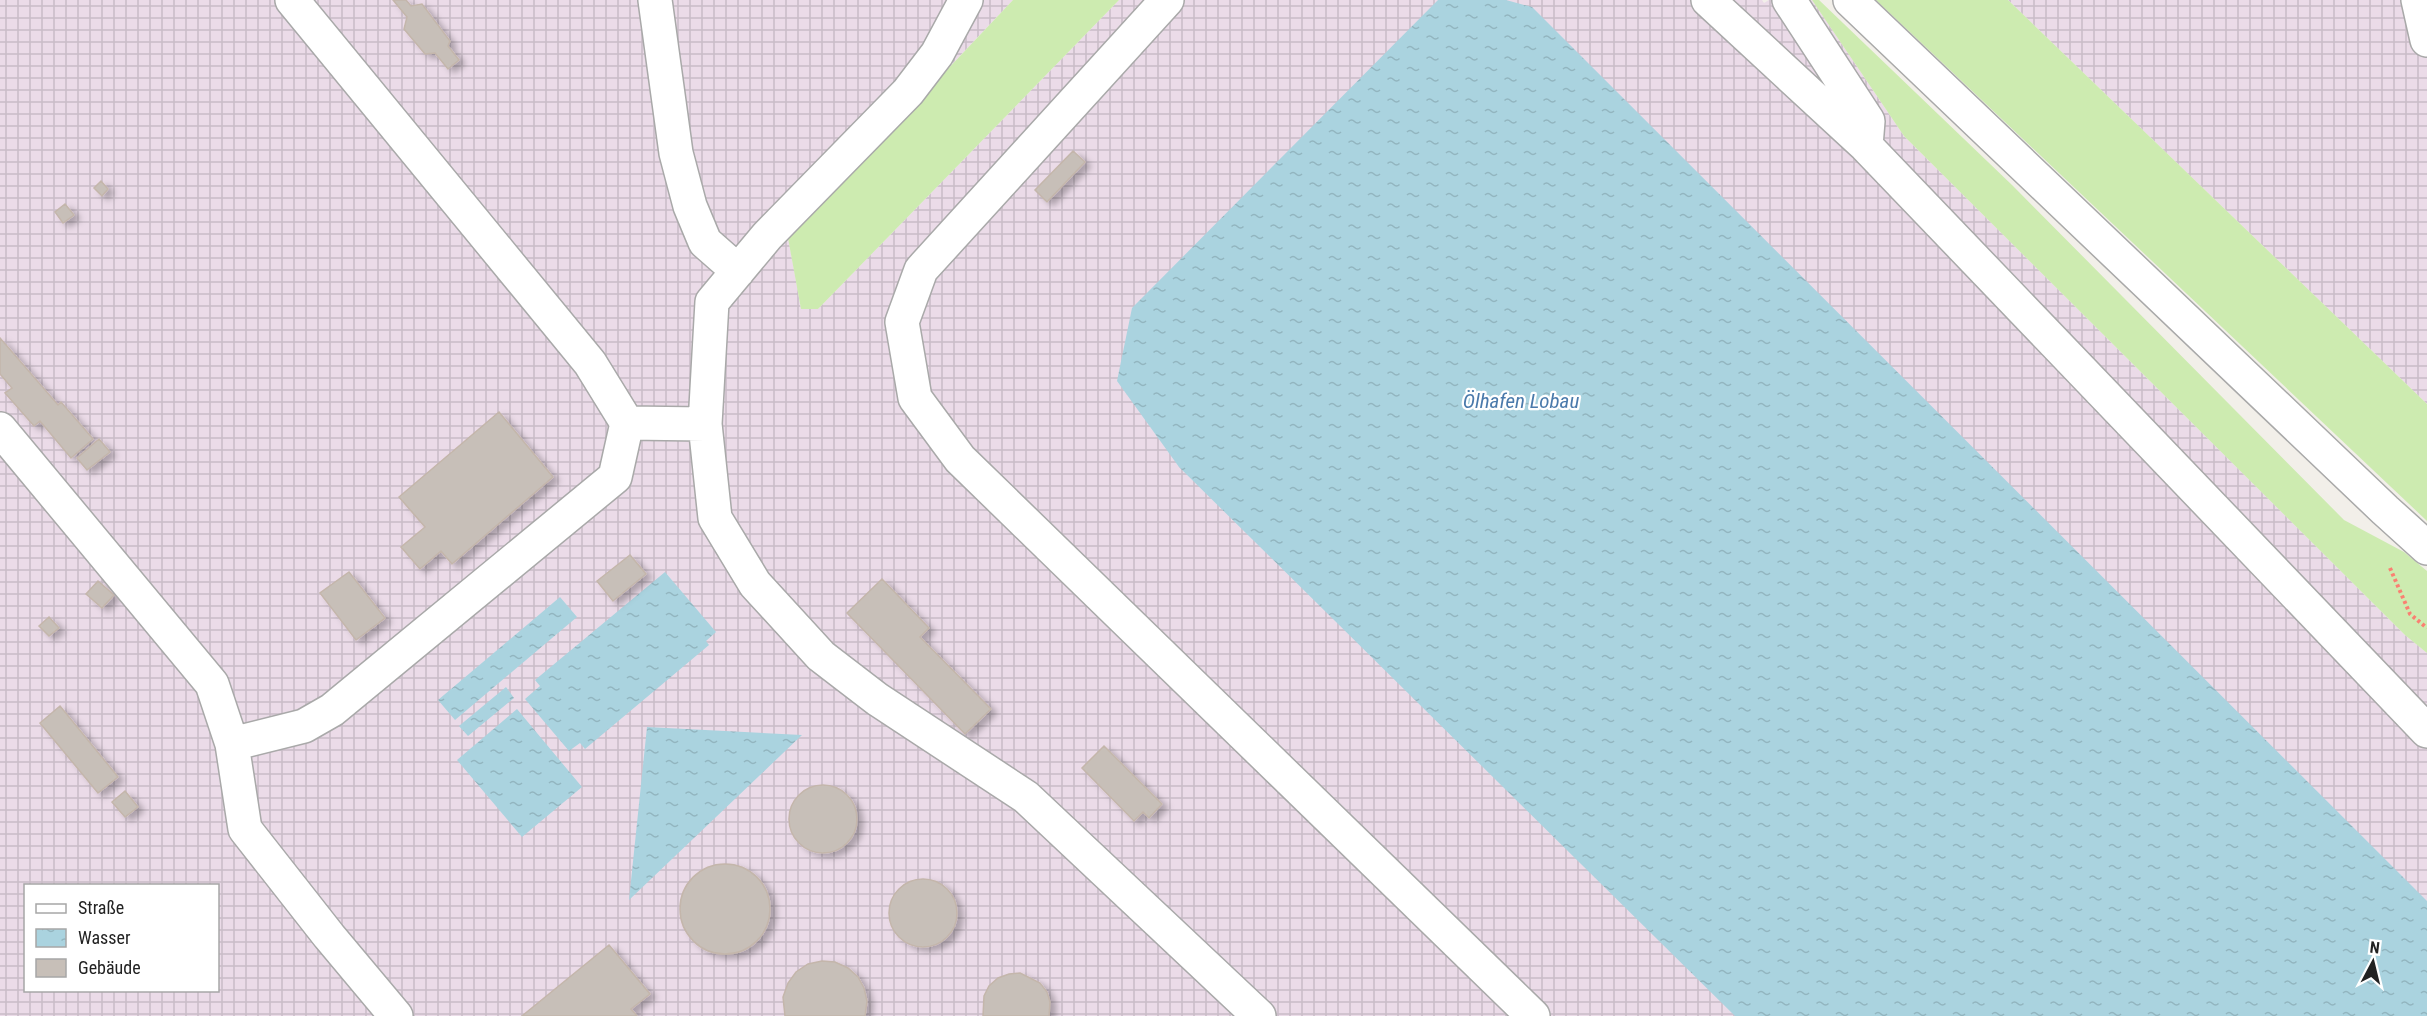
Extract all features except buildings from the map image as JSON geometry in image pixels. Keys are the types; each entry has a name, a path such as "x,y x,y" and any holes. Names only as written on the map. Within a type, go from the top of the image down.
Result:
{"lane":[{"path":"232,744 304,726 332,710 615,477 627,423 590,363 292,0"},
{"path":"655,0 676,153 690,206 705,242 738,271"},
{"path":"966,0 937,54 908,92 767,236 712,302 705,424 715,519 755,584 821,656 878,699 1026,796 1259,1016"},
{"path":"1167,0 921,270 902,322 915,398 960,459 1533,1016"},
{"path":"1707,0 1866,147 2427,732"},
{"path":"1790,0 1868,122 1866,147"},
{"path":"1850,0 2427,548"},
{"path":"2418,0 2427,40"},
{"path":"627,423 705,424"},
{"path":"0,429 212,684 232,744 245,830 396,1016"}],"path":[{"path":"2410,614 2427,628"}],"shaded area":[{"path":"0,0 1013,0 788,237 801,309 818,309 1119,0 1762,0 1764,3 1769,0 1812,0 1904,136 2405,635 2427,653 2427,1016 0,1016"},
{"path":"2008,0 2427,0 2427,404"}],"green space":[{"path":"1013,0 1119,0 818,309 801,309 788,238"},
{"path":"1812,0 1819,0 2012,185 2344,520 2404,552 2427,571 2427,653 2405,635 1904,136"},
{"path":"1876,0 2008,0 2427,404 2427,521"}],"water":[{"name":"Ölhafen Lobau","path":"1438,0 1506,0 1532,7 2427,901 2427,1016 1735,1016 1179,467 1117,381 1132,308"},
{"path":"665,572 716,632 706,641 709,645 585,749 580,743 569,751 525,699 540,686 535,680"},
{"path":"560,597 577,617 455,720 438,700"},
{"path":"506,687 514,698 468,736 459,726"},
{"path":"517,709 582,787 522,837 457,760"},
{"path":"647,727 802,735 629,900"}]}
